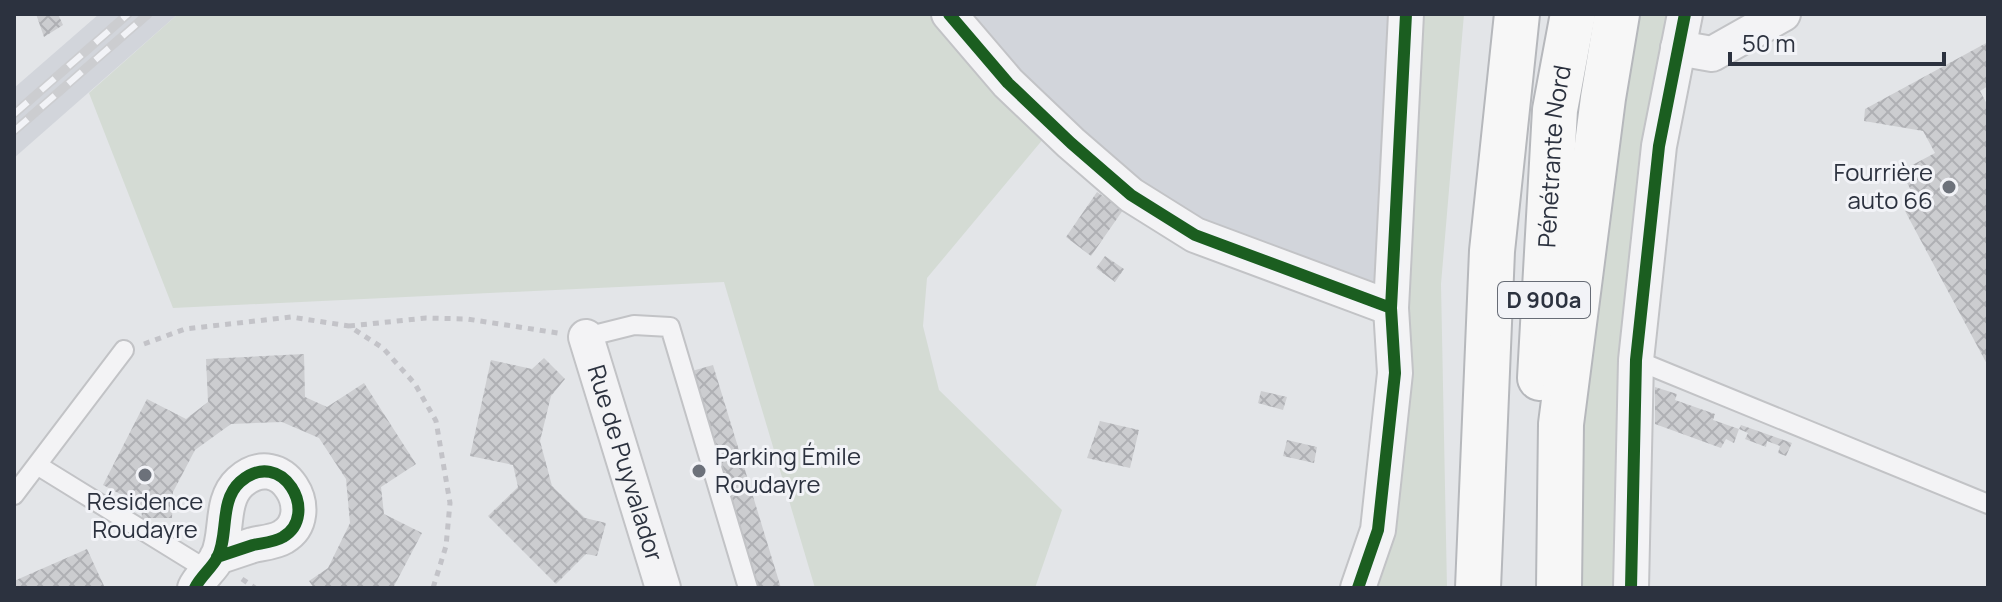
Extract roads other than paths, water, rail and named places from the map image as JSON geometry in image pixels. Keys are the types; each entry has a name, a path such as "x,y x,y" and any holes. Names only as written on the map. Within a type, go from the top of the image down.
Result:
{"highway":[{"path":"1477,588 1467,282 1487,14"},
{"name":"D 900a","path":"1477,588 1492,251 1517,14"},
{"name":"Pénétrante Nord","path":"1535,588 1534,483 1555,110 1573,14"},
{"path":"1559,588 1561,424 1603,98 1617,14"}],"street":[{"path":"949,14 1008,83 1131,195 1195,235 1391,308"},
{"path":"1358,588 1378,530 1395,373 1391,308 1406,14"},
{"path":"1631,588 1636,360 1659,146 1685,14"},
{"path":"1678,48 1712,54 1783,14"},
{"name":"Rue de Puyvalador","path":"586,337 663,588"}],"lane":[{"path":"586,337 634,325 670,327 748,588"},
{"path":"14,495 124,350"},
{"path":"1636,360 1988,504"},
{"path":"37,465 206,572"}],"railway":[{"path":"14,114 128,14"},
{"path":"14,131 148,14"}],"place":[{"name":"Fourrière auto 66","path":"1949,187"},
{"name":"Parking Émile Roudayre","path":"699,471"},
{"name":"Résidence Roudayre","path":"145,475"}]}
